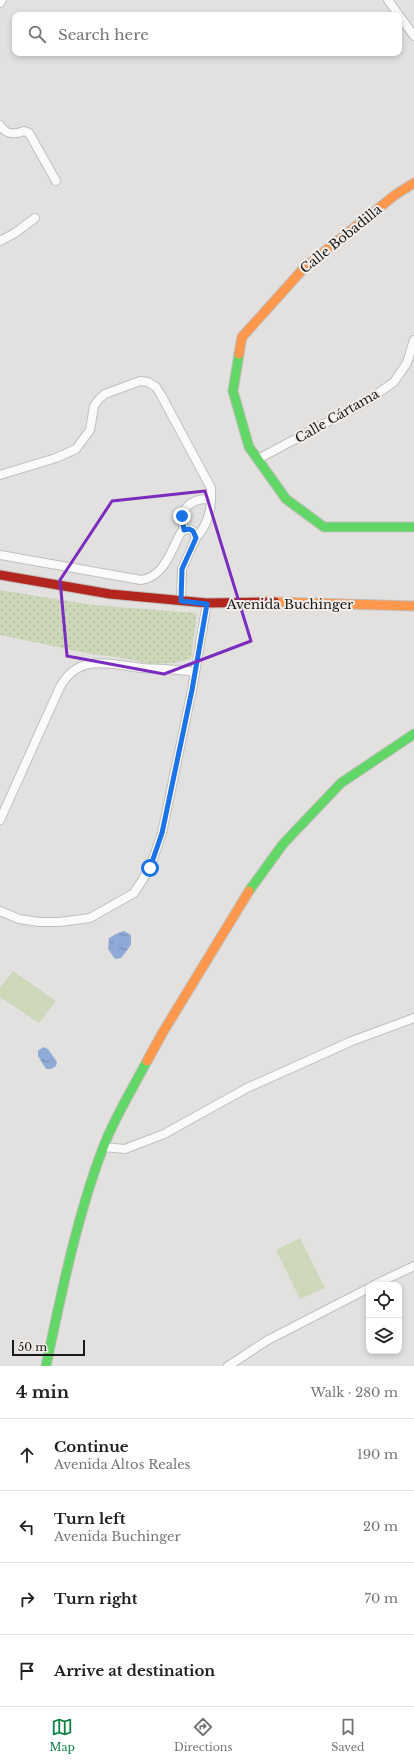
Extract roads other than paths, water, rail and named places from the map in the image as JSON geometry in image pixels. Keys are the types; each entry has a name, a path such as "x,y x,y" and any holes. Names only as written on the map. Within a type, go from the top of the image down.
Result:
{"street":[{"path":"388,0 397,12"},
{"path":"402,19 414,36"},
{"path":"0,125 4,132 9,134 24,131 29,133 56,181"},
{"name":"Calle Bobadilla","path":"414,183 395,195 304,268 242,338 233,391 249,447 286,499 324,527 414,527"},
{"path":"0,241 15,233 35,218"},
{"name":"Calle Cártama","path":"258,459 367,401 394,382 407,364 414,340"},
{"path":"0,475 56,458 76,449 90,430 94,406 99,399 112,390 140,381 148,382 156,387 209,482 211,499 210,515 205,526 196,538 182,569 181,601"},
{"path":"184,530 182,516 189,505 201,498 211,499"},
{"path":"0,555 141,580 148,579 159,572 180,534 184,530 189,529 193,531 196,538"},
{"name":"Avenida Buchinger","path":"0,575 110,594 207,604 303,602 414,606"},
{"path":"0,911 19,918 39,922 60,922 90,918 134,893 150,868 162,833 192,690 207,604"},
{"path":"0,820 60,687 64,679 72,672 87,664 104,662 138,668 179,669 194,672"},
{"path":"46,1366 64,1284 89,1188 103,1147 122,1107 167,1026 242,900 283,844 341,783 414,734"},
{"path":"103,1147 125,1149 164,1134 247,1088 352,1041 414,1018"},
{"path":"380,1282 414,1266"},
{"path":"228,1366 268,1340 366,1290"}],"water":[{"path":"124,931 131,935 131,945 121,958 115,959 108,949 109,938"},
{"path":"43,1047 48,1049 57,1062 56,1066 51,1069 46,1069 38,1056 38,1051"}]}
